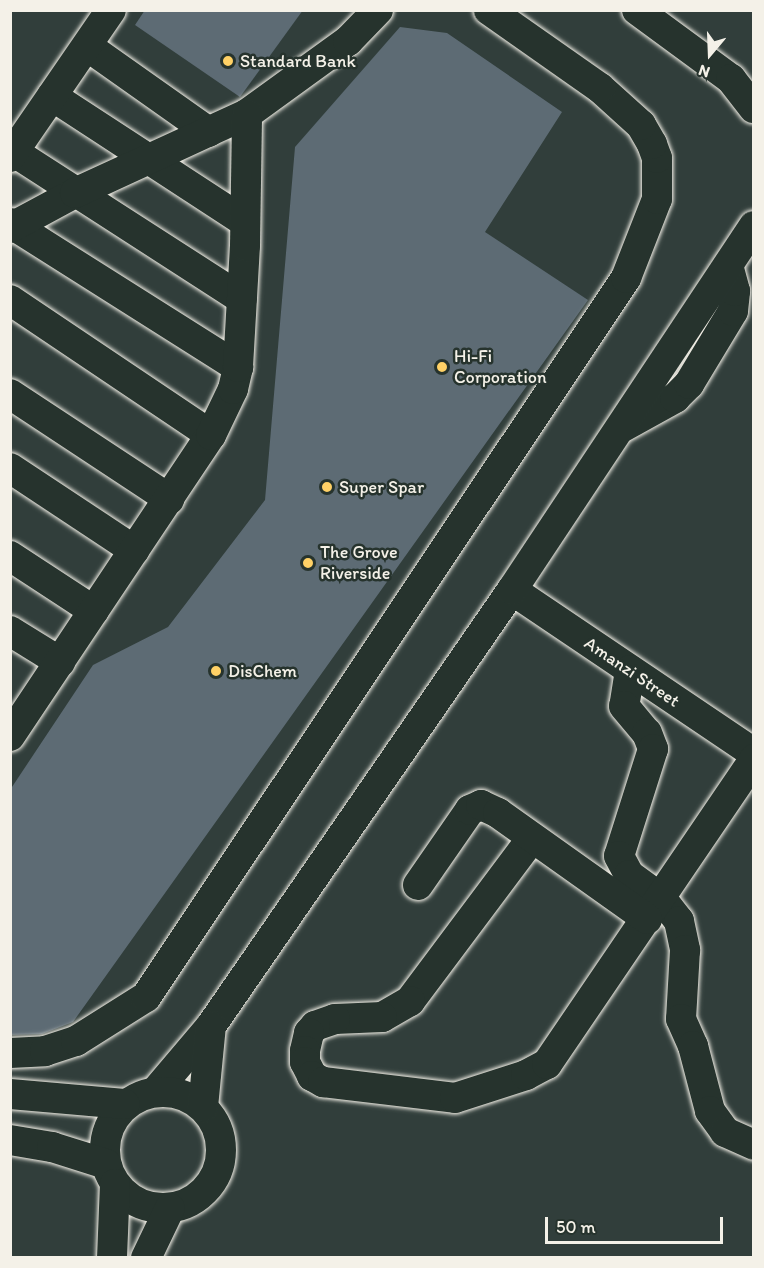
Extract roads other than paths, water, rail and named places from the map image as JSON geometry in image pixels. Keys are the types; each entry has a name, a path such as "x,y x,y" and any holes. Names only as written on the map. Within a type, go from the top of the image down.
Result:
{"street":[{"path":"111,10 12,154 242,299"},
{"path":"12,225 75,193 247,114 348,41 378,10"},
{"path":"10,1053 45,1051 76,1041 146,997 626,278 657,199 657,158 652,144 641,125 600,88 489,10"},
{"path":"637,10 742,81 753,108"},
{"path":"87,46 209,132"},
{"path":"52,96 147,161 245,222"},
{"path":"15,720 60,662 212,435 226,406 238,367 245,222 247,114"},
{"path":"12,225 238,367"},
{"path":"10,1094 125,1104 156,1091 211,1026 512,591 752,233"},
{"path":"10,300 212,435"},
{"path":"10,394 169,499"},
{"path":"10,468 134,550"},
{"path":"10,556 94,611"},
{"name":"Amanzi Street","path":"512,591 753,753"},
{"path":"10,631 60,662"},
{"path":"630,670 624,706 647,733 652,749 619,856 629,875 654,909"},
{"path":"532,838 410,1001 382,1017 335,1019 315,1026 309,1033 304,1062 312,1076 323,1082 443,1099 466,1096 537,1070 555,1055 753,759"},
{"path":"418,885 475,806 498,813 532,838 654,909 679,921 685,950 681,1019 693,1046 710,1112 725,1132 753,1145"},
{"path":"203,1107 211,1026"},
{"path":"10,1140 52,1147 110,1174 139,1203 170,1208 188,1203 203,1192 218,1168 221,1141 215,1123 203,1107 188,1097 156,1091"},
{"path":"112,1257 110,1174 104,1151 109,1125 125,1104"},
{"path":"146,1257 170,1208"}],"place":[{"name":"Standard Bank","path":"228,61"},
{"name":"Hi-Fi Corporation","path":"442,367"},
{"name":"Super Spar","path":"327,487"},
{"name":"The Grove Riverside","path":"308,563"},
{"name":"DisChem","path":"216,671"}]}
